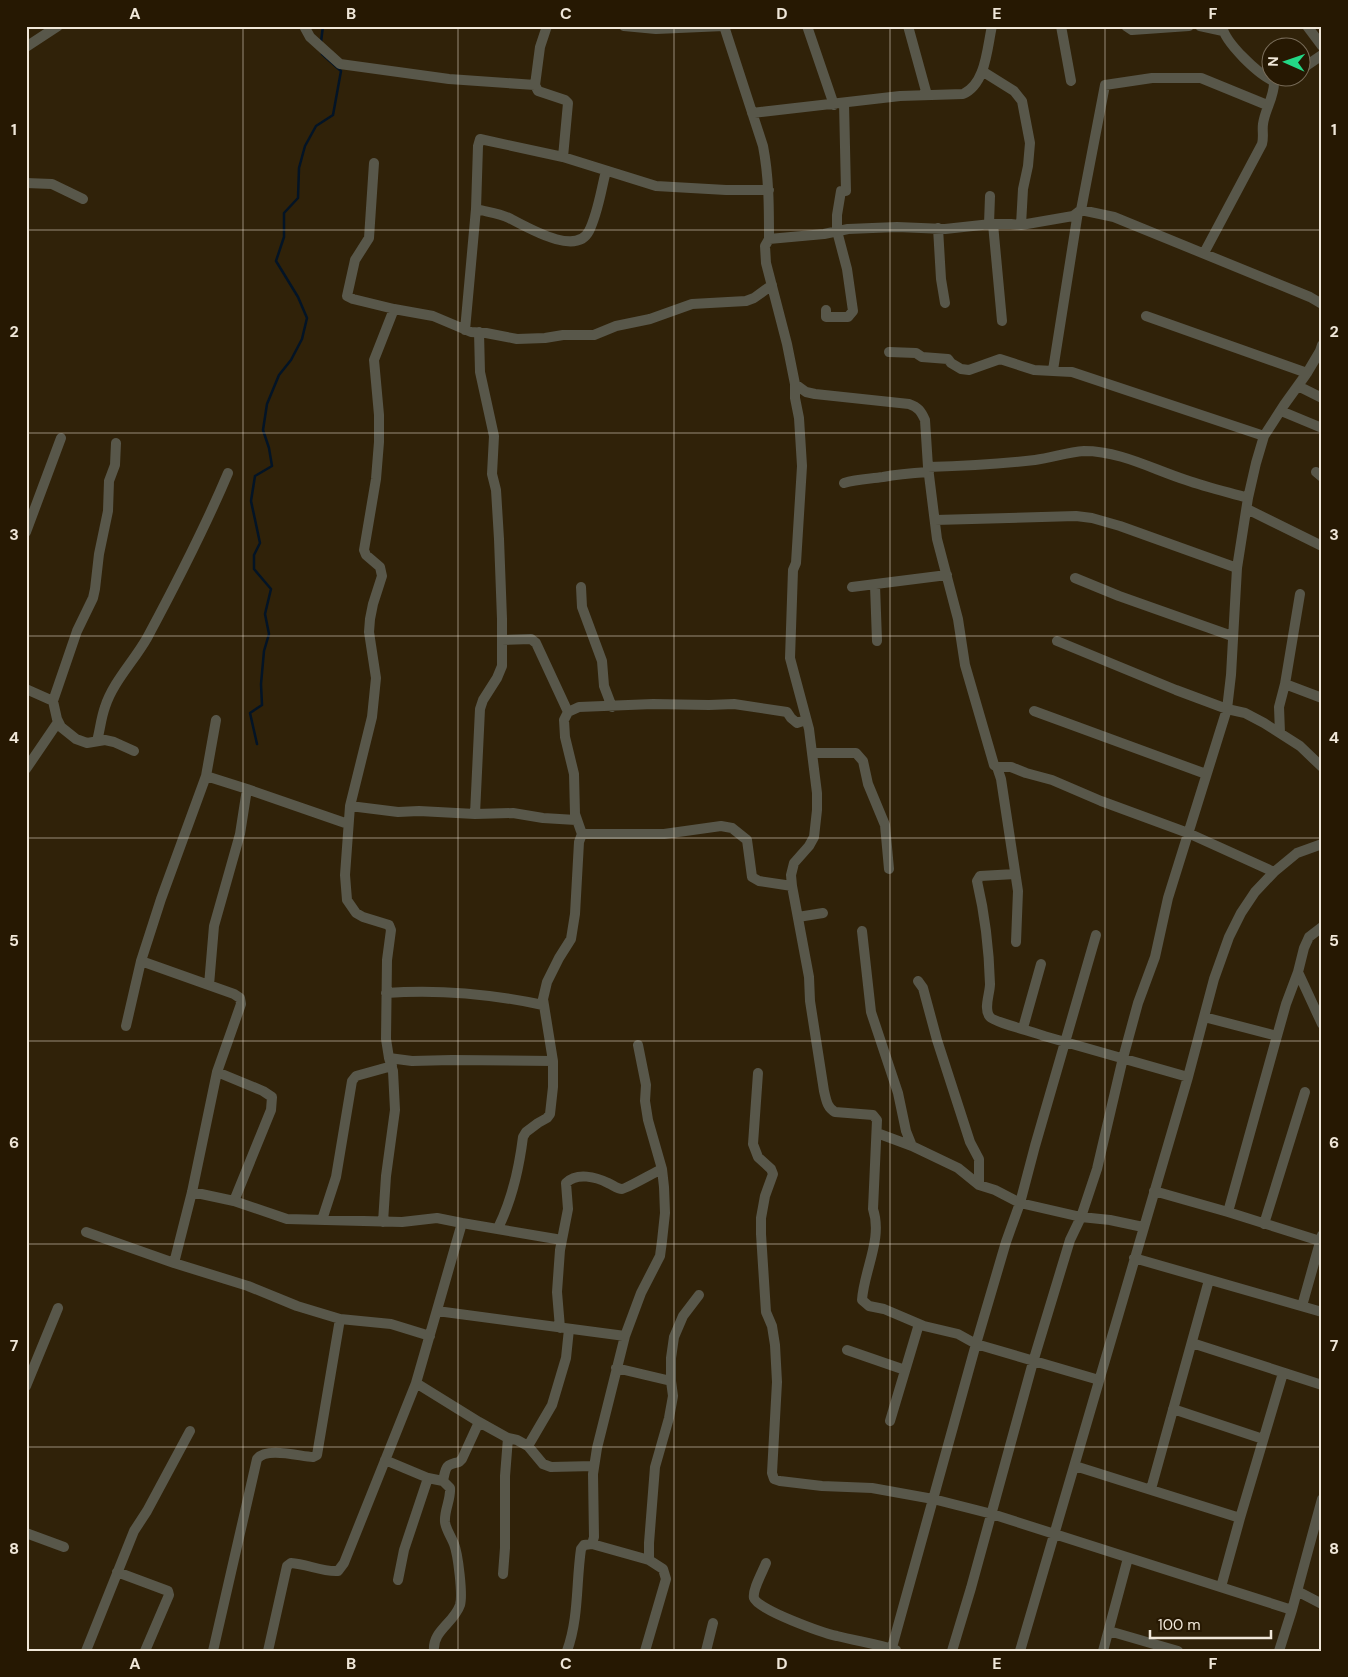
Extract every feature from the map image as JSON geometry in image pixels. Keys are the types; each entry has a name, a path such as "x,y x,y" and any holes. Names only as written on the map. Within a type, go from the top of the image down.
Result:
{"street":[{"path":"26,47 58,26"},
{"path":"304,26 310,37 340,64 449,79 535,85"},
{"path":"546,26 540,47 535,85 538,91 565,100 568,103 562,157"},
{"path":"624,26 656,29 724,26 763,146 769,190 769,239 765,246 766,263 795,384 802,466 796,562 793,570 790,658 809,729 817,793 814,837 809,846 794,863 791,874 792,886 809,977 812,1010 827,1104 835,1112 873,1115 877,1120 873,1209 876,1220 872,1257 862,1300 869,1306 884,1309 919,1324 958,1334 976,1344 1099,1380"},
{"path":"908,26 927,95"},
{"path":"752,113 900,96 963,94 971,90 982,71 992,26"},
{"path":"1061,26 1071,82"},
{"path":"1126,26 1132,30 1189,26"},
{"path":"1200,26 1222,29 1227,40 1260,72"},
{"path":"1307,26 1322,46"},
{"path":"810,28 839,104 846,191 841,191 837,214 837,231 847,269 853,311 848,317 826,317 826,310"},
{"path":"1310,63 1322,55"},
{"path":"982,71 1014,91 1022,102 1026,117 1030,143 1023,189 1021,225"},
{"path":"1053,370 1080,211 1097,130 1103,87 1108,83 1152,78 1201,78 1268,106"},
{"path":"1204,253 1262,144 1264,134 1262,126 1274,88"},
{"path":"465,330 480,139 562,157 656,186 726,190 769,190"},
{"path":"374,163 369,238 355,260 347,296 394,309 433,316 465,330 517,339 563,335 594,335 616,326 650,319 692,304 746,301 754,298 772,285"},
{"path":"476,208 508,217 534,231 565,241 578,240 584,238 589,232 606,171"},
{"path":"26,183 46,182 83,199"},
{"path":"990,196 991,224 1002,321"},
{"path":"769,239 824,234 848,229 897,227 945,229 991,224 1021,225 1065,218 1073,216 1080,211 1114,217 1310,297 1322,304"},
{"path":"938,228 941,279 945,303"},
{"path":"383,1222 386,1176 395,1110 395,1088 386,1039 387,960 391,930 389,925 383,922 356,914 347,900 345,876 350,806 372,717 376,678 369,632 372,604 382,576 380,567 366,555 364,550 376,479 379,442 379,415 374,360 394,309"},
{"path":"1146,316 1307,373"},
{"path":"475,814 480,709 502,666 499,540 496,490 492,474 494,436 480,372 479,332"},
{"path":"952,1651 992,1514 1033,1362 1070,1240 1081,1217 1097,1169 1138,1003 1155,957 1168,898 1227,709 1237,568 1247,503 1264,436 1307,373 1322,345"},
{"path":"889,352 916,353 922,357 948,359 960,369 969,370 1000,359 1034,370 1072,372 1264,436"},
{"path":"795,384 806,392 908,404 920,409 925,420 937,539 958,619 965,665 994,765 998,767 1001,779 1018,891 1016,942"},
{"path":"1298,386 1322,398"},
{"path":"795,398 806,392"},
{"path":"1281,411 1322,428"},
{"path":"26,532 61,438"},
{"path":"116,443 115,465 109,481 106,524 99,554 93,598 77,631 53,701 61,727 76,739 87,743 105,740 134,751"},
{"path":"844,484 853,480 892,474 1036,460 1084,451 1119,455 1247,503 1322,546"},
{"path":"97,741 105,707 143,646 207,523 228,473"},
{"path":"935,520 1076,516 1092,518 1120,526 1237,568"},
{"path":"852,587 947,575"},
{"path":"1075,578 1119,596 1232,636"},
{"path":"875,585 877,641"},
{"path":"581,587 582,607 602,661 604,686 612,707"},
{"path":"1280,733 1279,707 1285,684 1300,594"},
{"path":"502,640 531,639 536,643 568,712"},
{"path":"1057,641 1176,690 1227,709 1244,712 1300,746 1320,762"},
{"path":"1285,684 1322,698"},
{"path":"26,689 53,701"},
{"path":"498,1228 507,1209 514,1185 523,1137 538,1122 547,1118 551,1110 553,1062 543,1005 547,982 570,939 575,914 579,842 582,834 576,820 574,774 565,737 564,720 568,712 579,707 653,704 709,706 734,704 787,712 797,723 806,720"},
{"path":"1034,711 1206,774"},
{"path":"126,1026 141,961 206,776 216,720"},
{"path":"26,770 58,722"},
{"path":"812,754 856,753 863,761 868,784 885,825 888,869"},
{"path":"998,767 1011,767 1052,780 1188,834 1274,872"},
{"path":"206,776 348,824"},
{"path":"209,985 214,926 240,834 247,789"},
{"path":"350,806 398,812 419,811 475,814 507,812 543,818 576,820"},
{"path":"582,834 664,834 721,826 732,828 747,840 752,877 759,881 792,886"},
{"path":"1020,1651 1188,1077 1214,979 1229,937 1241,913 1255,892 1274,872 1297,854 1322,844"},
{"path":"1016,874 980,876 977,881 984,911 990,983 987,1012 994,1020 1188,1077"},
{"path":"798,917 823,913"},
{"path":"1228,1212 1286,1004 1298,972 1304,948 1309,937 1322,927"},
{"path":"862,931 871,1012 898,1093 906,1131 912,1146"},
{"path":"766,1562 754,1590 754,1598 758,1604 785,1617 835,1636 893,1650 976,1344 1006,1242 1020,1203 1064,1050 1064,1042 1096,935"},
{"path":"141,961 234,994 240,998 241,1004 217,1072 192,1192 174,1263"},
{"path":"1023,1028 1041,964"},
{"path":"1298,972 1322,1024"},
{"path":"918,981 922,988 970,1142 980,1159 979,1185"},
{"path":"386,993 428,991 490,995 543,1005"},
{"path":"1204,1017 1277,1036"},
{"path":"592,1544 594,1466 597,1448 625,1336 641,1293 660,1256 665,1222 662,1169 648,1120 645,1101 646,1085 638,1045"},
{"path":"322,1220 336,1177 352,1081 356,1076 391,1062 452,1060 553,1062"},
{"path":"217,1072 272,1097 271,1110 234,1201"},
{"path":"758,1074 753,1144 758,1158 771,1169 773,1174 762,1210 760,1234 766,1312 772,1326 775,1345 777,1382 772,1474 774,1479 822,1486 872,1488 933,1499 1055,1533 1292,1610"},
{"path":"1264,1224 1306,1092"},
{"path":"877,1133 912,1146 958,1168 979,1185 995,1190 1020,1203 1081,1217 1110,1220 1143,1227"},
{"path":"528,1446 552,1405 566,1358 564,1328 557,1292 562,1240 568,1215 566,1186 568,1181 575,1177 589,1177 622,1189 662,1169"},
{"path":"1154,1191 1264,1224 1321,1238 1302,1306"},
{"path":"192,1192 234,1201 287,1220 402,1222 437,1218 562,1240"},
{"path":"268,1651 287,1566 290,1562 329,1571 338,1571 342,1568 416,1383 462,1223"},
{"path":"86,1232 174,1263 248,1286 297,1306 340,1320 391,1324 430,1336"},
{"path":"1134,1258 1322,1312"},
{"path":"1151,1490 1209,1280"},
{"path":"650,1560 655,1467 669,1418 673,1396 671,1358 674,1337 683,1316 699,1295"},
{"path":"26,1386 58,1308"},
{"path":"437,1311 625,1336"},
{"path":"214,1651 257,1460 260,1455 268,1452 313,1457 317,1455 340,1320"},
{"path":"890,1421 919,1324"},
{"path":"1192,1343 1322,1385"},
{"path":"848,1350 905,1370"},
{"path":"616,1368 671,1381"},
{"path":"1221,1587 1262,1439 1283,1373"},
{"path":"416,1383 479,1422 508,1438 528,1446 543,1464 551,1467 594,1466"},
{"path":"1173,1410 1262,1439"},
{"path":"443,1481 447,1466 462,1459 479,1422"},
{"path":"86,1651 134,1531 190,1431"},
{"path":"504,1574 506,1548 505,1476 508,1438"},
{"path":"385,1460 428,1478 443,1481 450,1488 444,1512 446,1525 455,1546 461,1602 457,1612 435,1638 433,1643 434,1651"},
{"path":"1075,1466 1240,1518"},
{"path":"398,1580 404,1550 428,1478"},
{"path":"1279,1651 1322,1499"},
{"path":"26,1533 64,1547"},
{"path":"567,1651 577,1606 581,1549 584,1545 592,1544 650,1560 663,1569 666,1579 645,1651"},
{"path":"1103,1651 1128,1558"},
{"path":"117,1572 168,1591 169,1596 145,1651"},
{"path":"1297,1591 1322,1604"},
{"path":"706,1651 714,1623"},
{"path":"1109,1631 1178,1651"}],"waterway":[{"path":"321,42 323,26"},
{"path":"257,744 250,713 262,705 261,684 264,651 269,634 265,614 271,589 254,569 254,555 260,543 251,501 255,476 272,466 263,430 267,404 279,375 291,360 302,339 307,318 298,297 276,261 284,237 284,213 298,198 299,168 305,146 316,126 333,115 341,71 322,54"}]}
